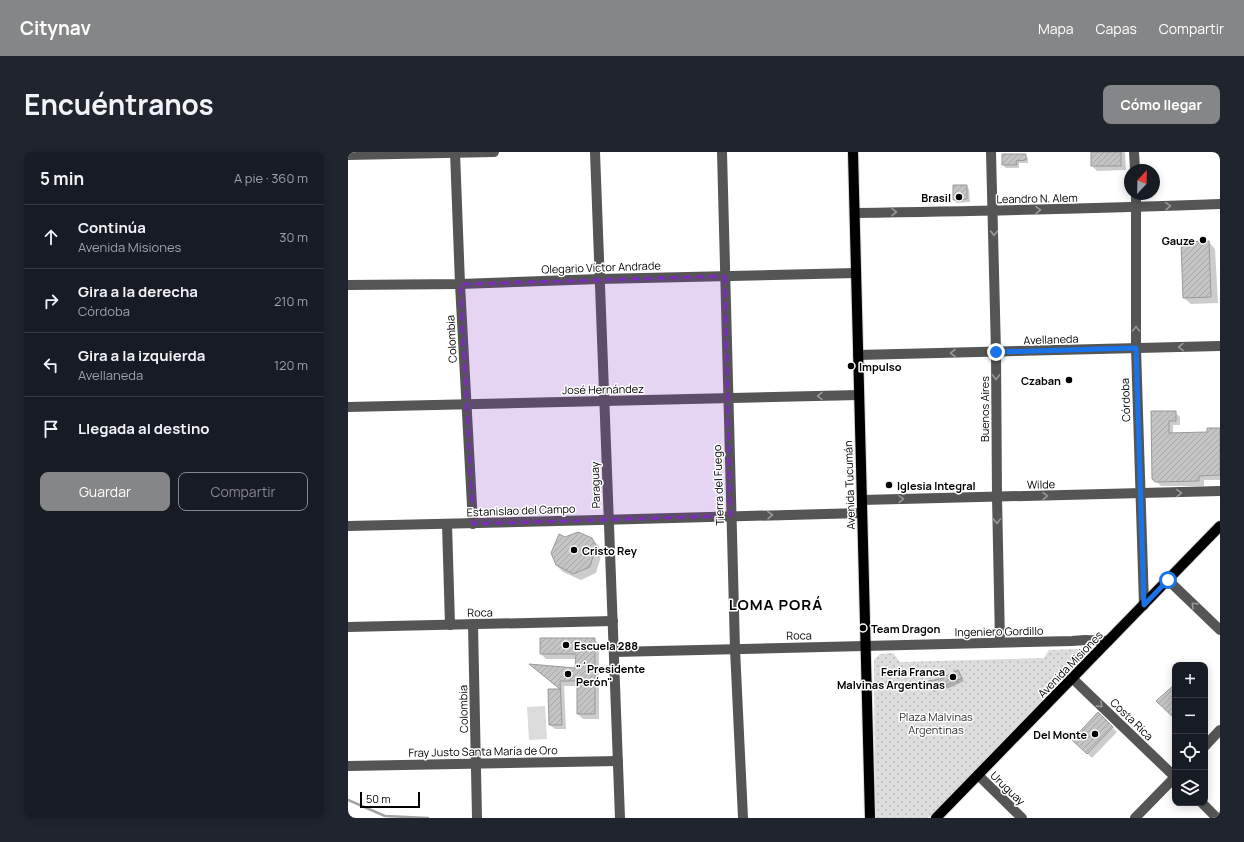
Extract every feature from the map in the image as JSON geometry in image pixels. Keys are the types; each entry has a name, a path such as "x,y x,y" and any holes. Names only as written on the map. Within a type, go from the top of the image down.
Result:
{"main road":[{"name":"Avenida Tucumán","path":"853,152 870,818"},
{"name":"Avenida Misiones","path":"936,818 1220,526"}],"street":[{"path":"348,155 494,152"},
{"name":"Paraguay","path":"595,152 620,818"},
{"name":"Tierra del Fuego","path":"722,152 735,648 743,818"},
{"name":"Buenos Aires","path":"991,152 996,352 996,497 1000,642"},
{"path":"1134,152 1135,164"},
{"name":"Colombia","path":"455,153 460,284 473,524"},
{"name":"Córdoba","path":"1136,200 1136,348 1144,605"},
{"name":"Leandro N. Alem","path":"855,213 1137,208 1220,204"},
{"name":"Olegario Víctor Andrade","path":"348,285 460,284 856,273"},
{"name":"Avellaneda","path":"858,355 1220,346"},
{"name":"José Hernández","path":"348,407 467,403 859,395"},
{"name":"Wilde","path":"862,500 1220,491"},
{"name":"Estanislao del Campo","path":"348,526 862,513"},
{"path":"447,524 450,625"},
{"path":"1168,580 1220,630"},
{"name":"Roca","path":"348,627 613,621"},
{"name":"Colombia","path":"473,624 477,818"},
{"name":"Ingeniero Gordillo","path":"866,646 1085,640 1108,641"},
{"name":"Roca","path":"614,652 866,646"},
{"name":"Costa Rica","path":"1072,678 1172,774"},
{"path":"1208,743 1220,730"},
{"name":"Fray Justo Santa María de Oro","path":"348,766 618,761"},
{"name":"Uruguay","path":"978,776 1022,818"},
{"path":"1135,818 1172,780"},
{"path":"1205,806 1217,818"}],"highlighted area":[{"path":"725,276 731,516 473,524 460,284"}],"green space":[{"name":"Plaza Malvinas Argentinas","path":"1077,649 1082,652 1084,658 928,818 875,818 874,660 880,654 893,653 900,662 1044,658 1049,650"},
{"path":"545,706 547,739 529,740 527,707"}],"building":[{"path":"1091,152 1121,152 1121,166 1091,166"},
{"path":"1002,154 1026,154 1026,160 1016,161 1017,165 1002,165"},
{"path":"953,185 967,185 967,199 953,200"},
{"path":"1209,241 1211,297 1183,298 1181,242"},
{"path":"1151,411 1176,411 1176,421 1169,421 1169,433 1207,432 1207,428 1220,428 1220,475 1199,476 1199,481 1155,482 1152,479"},
{"name":"Cristo Rey","path":"578,532 592,538 596,546 590,567 573,574 556,565 551,553 559,534 565,537"},
{"name":"\"´Presidente Perón\"","path":"540,638 595,638 595,714 577,714 577,681 560,681 562,725 549,725 548,689 560,689 529,664 575,668 576,654 540,654"},
{"path":"958,670 962,678 946,685 930,689 928,681 940,679"},
{"path":"1172,687 1172,716 1156,701"},
{"path":"1098,712 1113,727 1087,754 1072,740"}],"waterway":[{"path":"348,800 385,816 428,818"}],"place":[{"name":"Brasil","path":"959,197"},
{"name":"Gauze","path":"1203,240"},
{"name":"Impulso","path":"851,366"},
{"name":"Czaban","path":"1069,380"},
{"name":"Iglesia Integral","path":"889,485"},
{"name":"Cristo Rey","path":"574,550"},
{"name":"Team Dragon","path":"863,628"},
{"name":"Escuela 288","path":"566,645"},
{"name":"\"´Presidente Perón\"","path":"568,674"},
{"name":"Feria Franca Malvinas Argentinas","path":"953,677"},
{"name":"Del Monte","path":"1095,734"}],"district":[{"name":"LOMA PORÁ","path":"776,604"}],"route":[{"path":"996,352 1136,348 1144,605 1168,580"}]}
